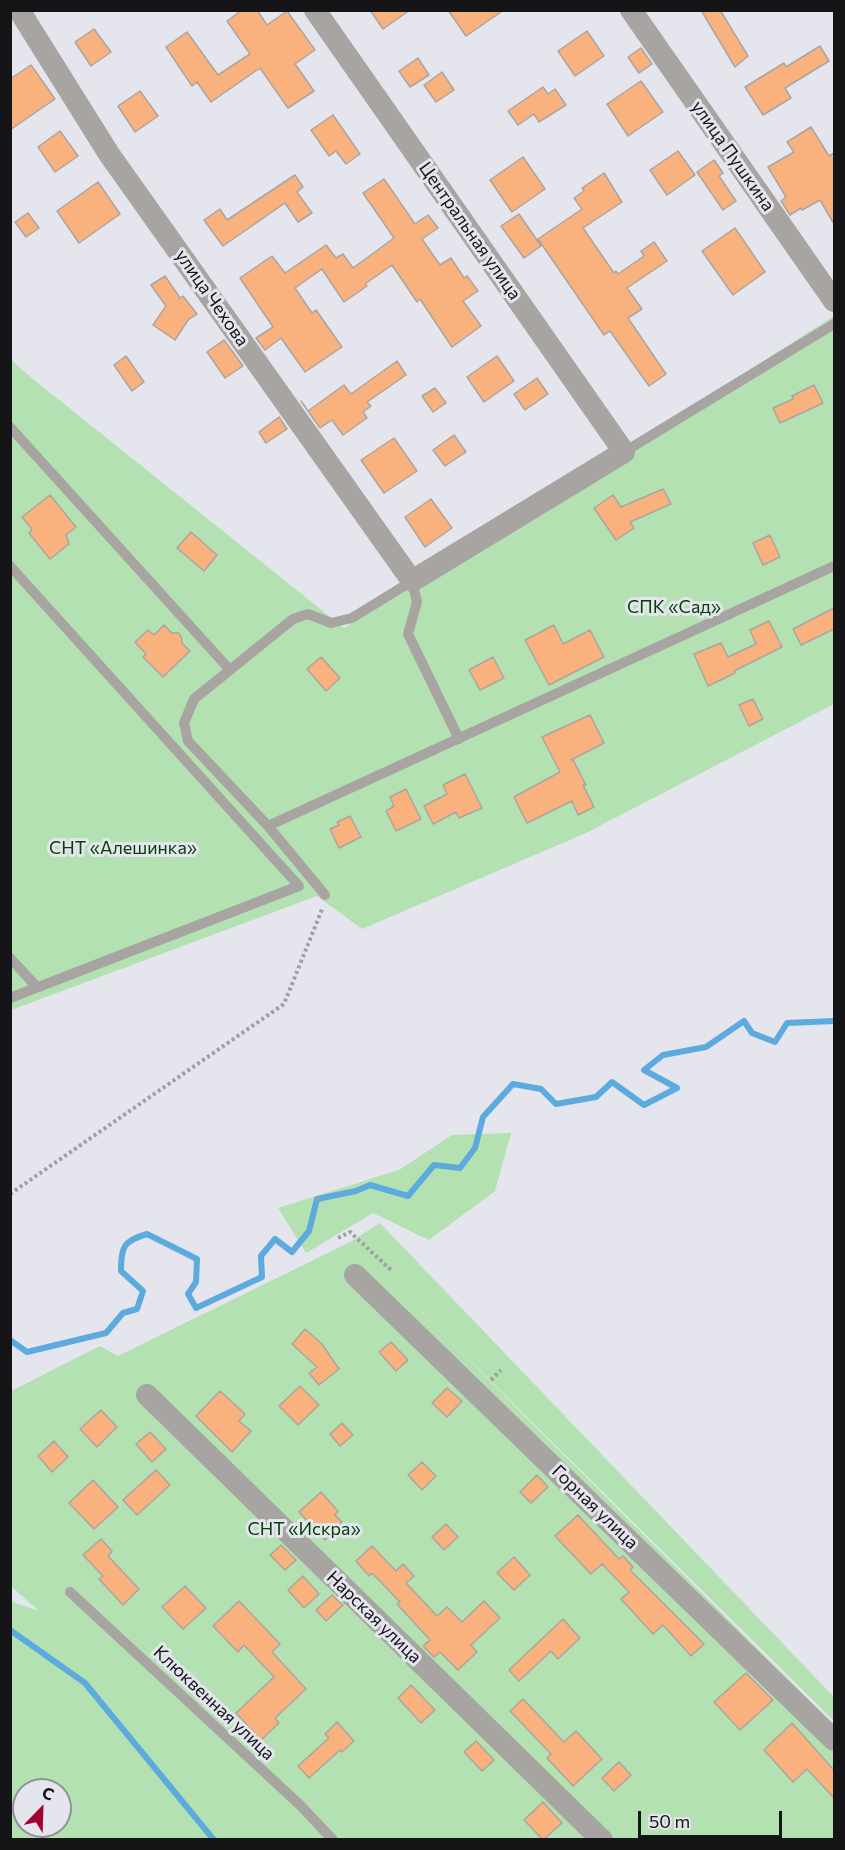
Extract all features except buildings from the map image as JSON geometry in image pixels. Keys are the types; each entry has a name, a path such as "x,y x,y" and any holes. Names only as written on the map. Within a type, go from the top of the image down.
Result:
{"street":[{"name":"улица Чехова","path":"19,10 109,154 412,581"},
{"name":"Центральная улица","path":"315,10 624,453"},
{"name":"улица Пушкина","path":"631,10 834,301"},
{"path":"412,581 624,453"},
{"name":"Горная улица","path":"355,1275 834,1740"},
{"name":"Нарская улица","path":"147,1395 602,1839"}],"lane":[{"path":"624,453 834,324"},
{"path":"10,427 230,670"},
{"path":"10,566 299,886 10,998"},
{"path":"268,826 834,566"},
{"path":"324,895 268,826 189,741 184,723 194,699 293,619 308,614 331,623 352,618 412,581 417,602 408,634 459,738"},
{"path":"10,958 37,987"},
{"name":"Клюквенная улица","path":"70,1592 300,1805 333,1839"}],"path":[{"path":"10,1194 284,1004 322,913 324,895"},
{"path":"317,1197 322,1202"},
{"path":"338,1238 350,1232 391,1270"}],"green space":[{"name":"СПК «Сад»","path":"834,316 834,704 586,833 362,929 317,896 11,1010 10,359 344,628"},
{"path":"511,1133 495,1191 429,1240 373,1213 306,1253 278,1208 399,1170 452,1135"},
{"name":"СНТ «Искра»","path":"380,1223 834,1697 834,1721 405,1296 834,1725 834,1839 11,1839 10,1601 39,1611 11,1586 11,1391 100,1346 118,1356 350,1242"}],"waterway":[{"path":"10,1340 27,1352 106,1333 123,1313 137,1309 143,1291 121,1271 122,1256 128,1242 147,1234 197,1259 196,1282 188,1294 196,1308 262,1277 261,1256 275,1239 292,1252 309,1231 317,1199 356,1191 370,1185 408,1196 434,1165 460,1168 475,1148 483,1117 513,1084 541,1089 556,1104 596,1097 612,1082 644,1105 677,1088 644,1070 663,1055 706,1047 744,1021 752,1033 775,1042 787,1023 834,1021"},
{"path":"10,1630 85,1683 214,1840"}],"park label":[{"name":"СНТ «Алешинка»","path":"123,848"}]}
